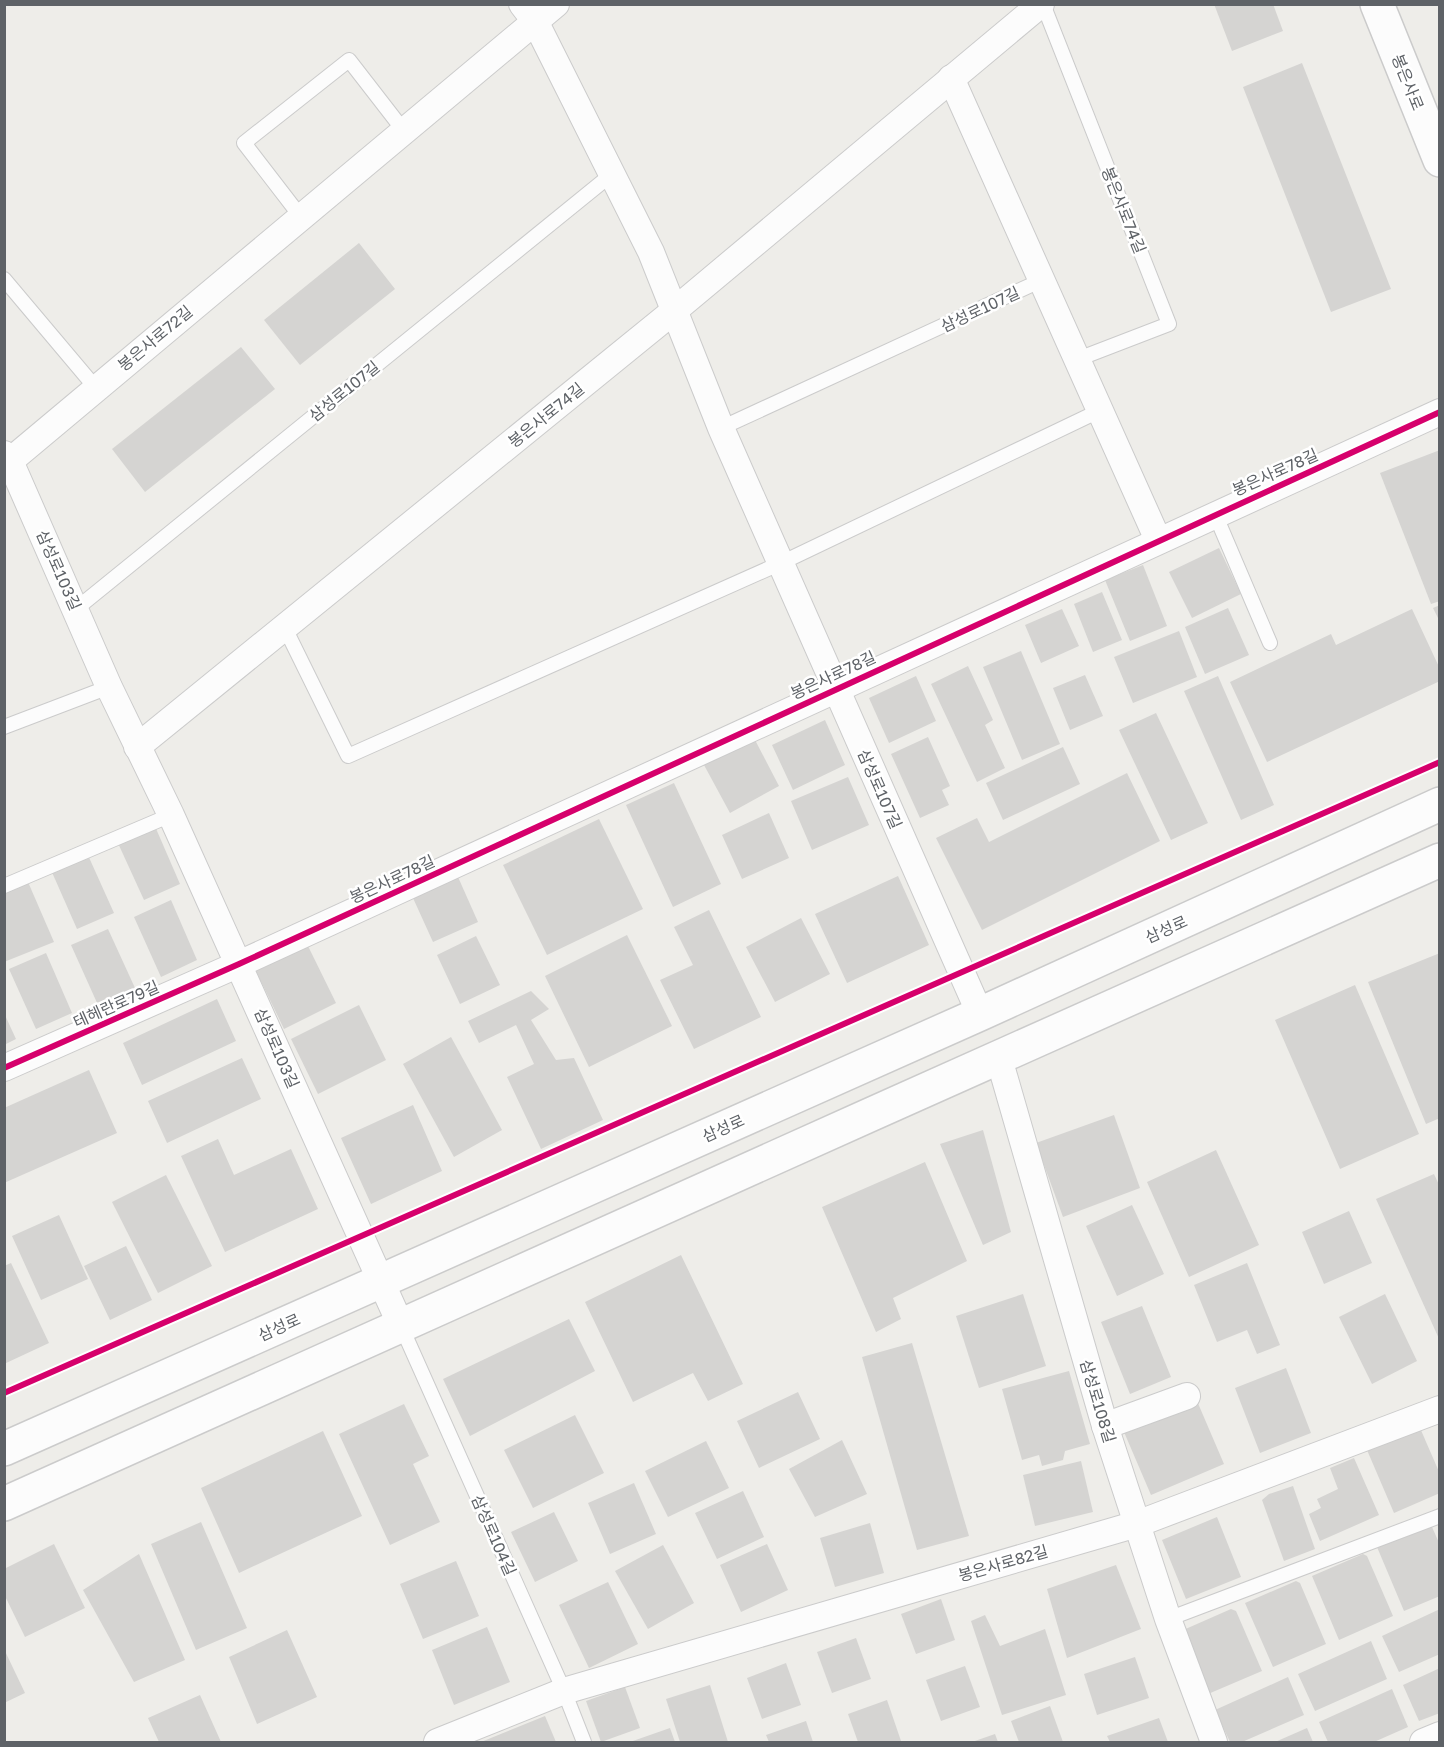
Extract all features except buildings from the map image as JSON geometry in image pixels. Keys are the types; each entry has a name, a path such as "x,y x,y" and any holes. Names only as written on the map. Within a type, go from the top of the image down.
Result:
{"main road":[{"name":"봉은사로","path":"1377,4 1440,160"},
{"name":"삼성로","path":"4,1449 980,1014 1440,804"},
{"path":"4,1504 402,1328 998,1055 1440,860"}],"street":[{"name":"봉은사로72길","path":"6,460 404,131 529,13 556,4"},
{"name":"봉은사로74길","path":"137,747 675,310 1042,4"},
{"name":"삼성로107길","path":"529,13 651,252 721,428 980,1014"},
{"path":"951,78 1158,540"},
{"name":"봉은사로78길","path":"239,964 1440,412"},
{"name":"삼성로103길","path":"6,460 239,964 402,1328"},
{"name":"테헤란로79길","path":"4,1068 239,964"},
{"name":"삼성로108길","path":"998,1055 1105,1426 1168,1619 1214,1743"},
{"path":"1105,1426 1187,1396"},
{"name":"봉은사로82길","path":"437,1743 473,1736 564,1691 1137,1524 1438,1416"},
{"path":"1423,1743 1440,1735"}],"lane":[{"name":"봉은사로74길","path":"1042,4 1169,324 1078,359"},
{"path":"301,217 244,143 349,60 404,131"},
{"name":"삼성로107길","path":"76,609 612,174"},
{"path":"4,279 96,387"},
{"name":"삼성로107길","path":"721,428 1042,280"},
{"path":"285,628 348,756 781,563 1101,410"},
{"path":"1215,514 1270,643"},
{"path":"4,727 109,687"},
{"path":"4,886 171,815"},
{"name":"삼성로104길","path":"402,1328 564,1691 584,1743"},
{"path":"1168,1619 1440,1516"}],"cycle path":[{"path":"4,1068 239,964 1440,412"},
{"path":"4,1393 1440,762"}]}
